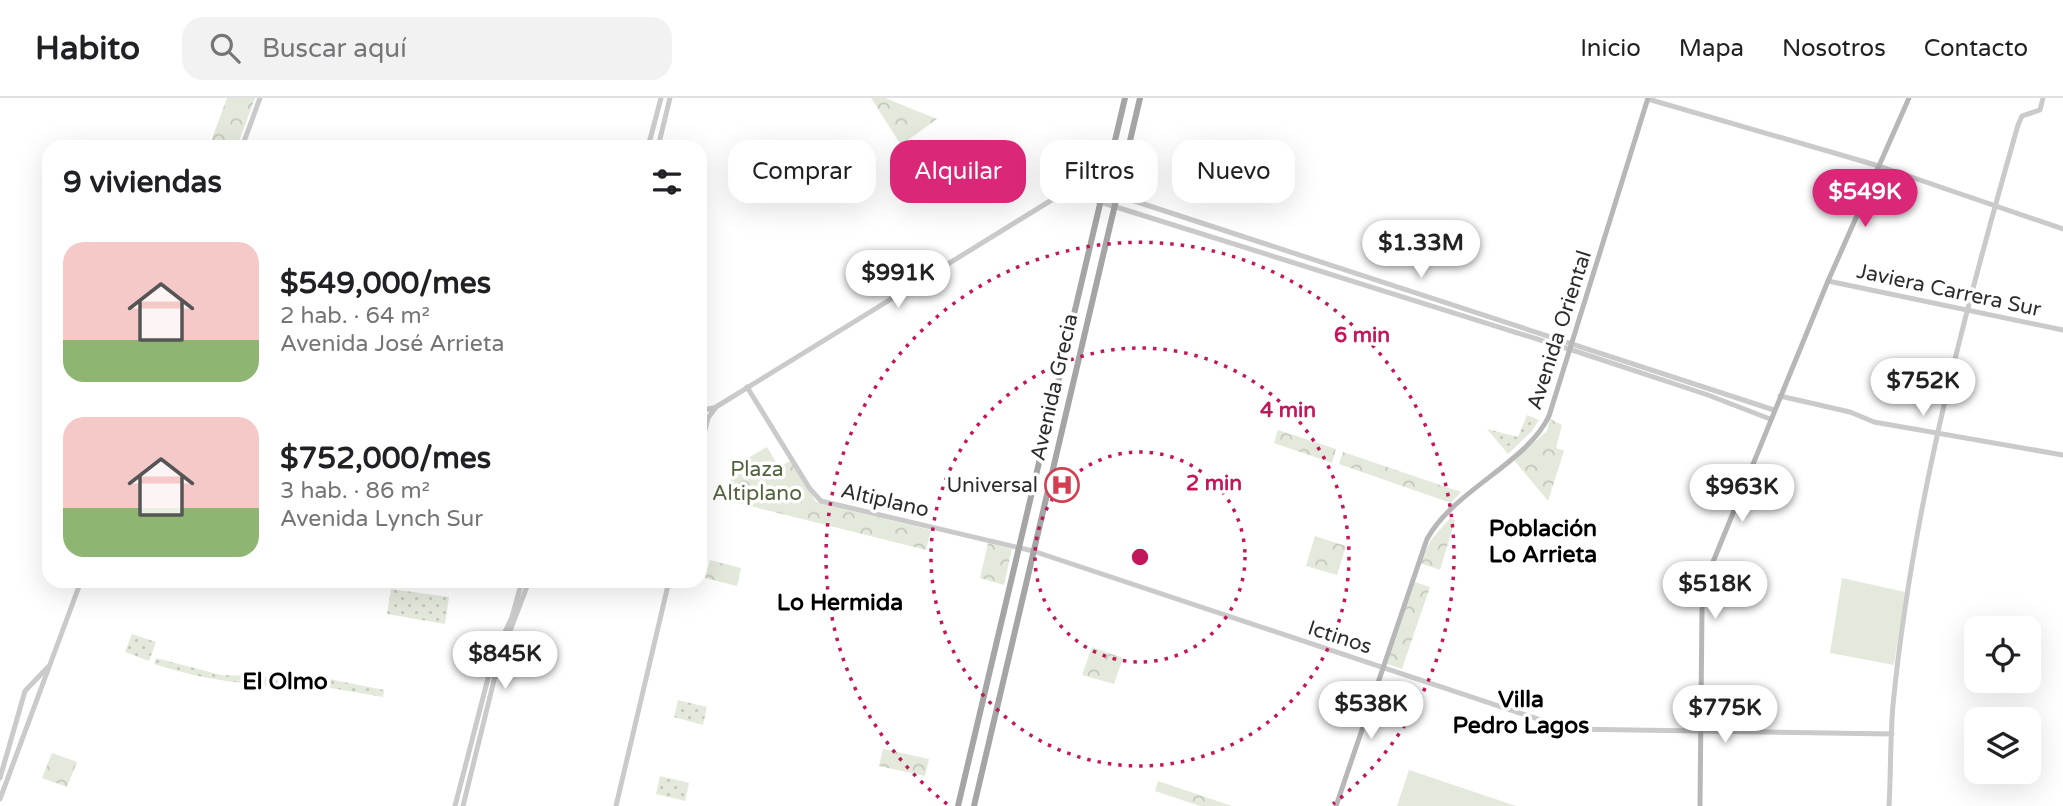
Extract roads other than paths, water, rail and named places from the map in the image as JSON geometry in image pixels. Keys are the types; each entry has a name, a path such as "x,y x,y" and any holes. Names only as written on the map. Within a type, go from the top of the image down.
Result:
{"main road":[{"name":"Avenida Grecia","path":"1115,140 1125,98"},
{"name":"Avenida Grecia","path":"1130,140 1140,98"},
{"name":"Avenida Oriental","path":"1336,806 1430,534 1440,520 1542,428 1572,350 1648,98"},
{"path":"1700,806 1704,589 1770,419 1909,98"},
{"name":"Avenida Grecia","path":"958,806 1101,203"},
{"name":"Avenida Grecia","path":"974,806 1115,205"}],"street":[{"path":"245,140 260,98"},
{"path":"650,140 661,98"},
{"path":"660,140 670,98"},
{"path":"1648,98 1880,166 2063,229"},
{"path":"1889,806 1894,696 1921,515 1994,206 2020,120 2040,110 2043,98"},
{"path":"656,119 664,121"},
{"path":"707,417 716,407 747,387 1046,203"},
{"path":"1108,203 1572,350 1709,395 1770,419"},
{"path":"1142,203 1574,342 1774,410"},
{"name":"Javiera Carrera Sur","path":"1828,281 2063,330"},
{"name":"Altiplano","path":"747,387 819,500 1033,551"},
{"path":"1780,396 1850,412 1874,422 2063,455"},
{"path":"707,409 716,407"},
{"name":"Ictinos","path":"1033,551 1568,730 1892,734"},
{"path":"2,780 51,665 78,588"},
{"path":"457,804 494,655 523,588"},
{"path":"463,806 499,660 523,588"},
{"path":"616,806 667,588"},
{"path":"0,796 24,691 51,665"},
{"path":"35,680 43,684"}],"place":[{"name":"Universal","path":"1062,485"}],"district":[{"name":"Población Lo Arrieta","path":"1543,541"},
{"name":"Lo Hermida","path":"840,602"},
{"name":"El Olmo","path":"285,681"},
{"name":"Villa Pedro Lagos","path":"1521,712"}],"park label":[{"name":"Plaza Altiplano","path":"757,481"}]}
